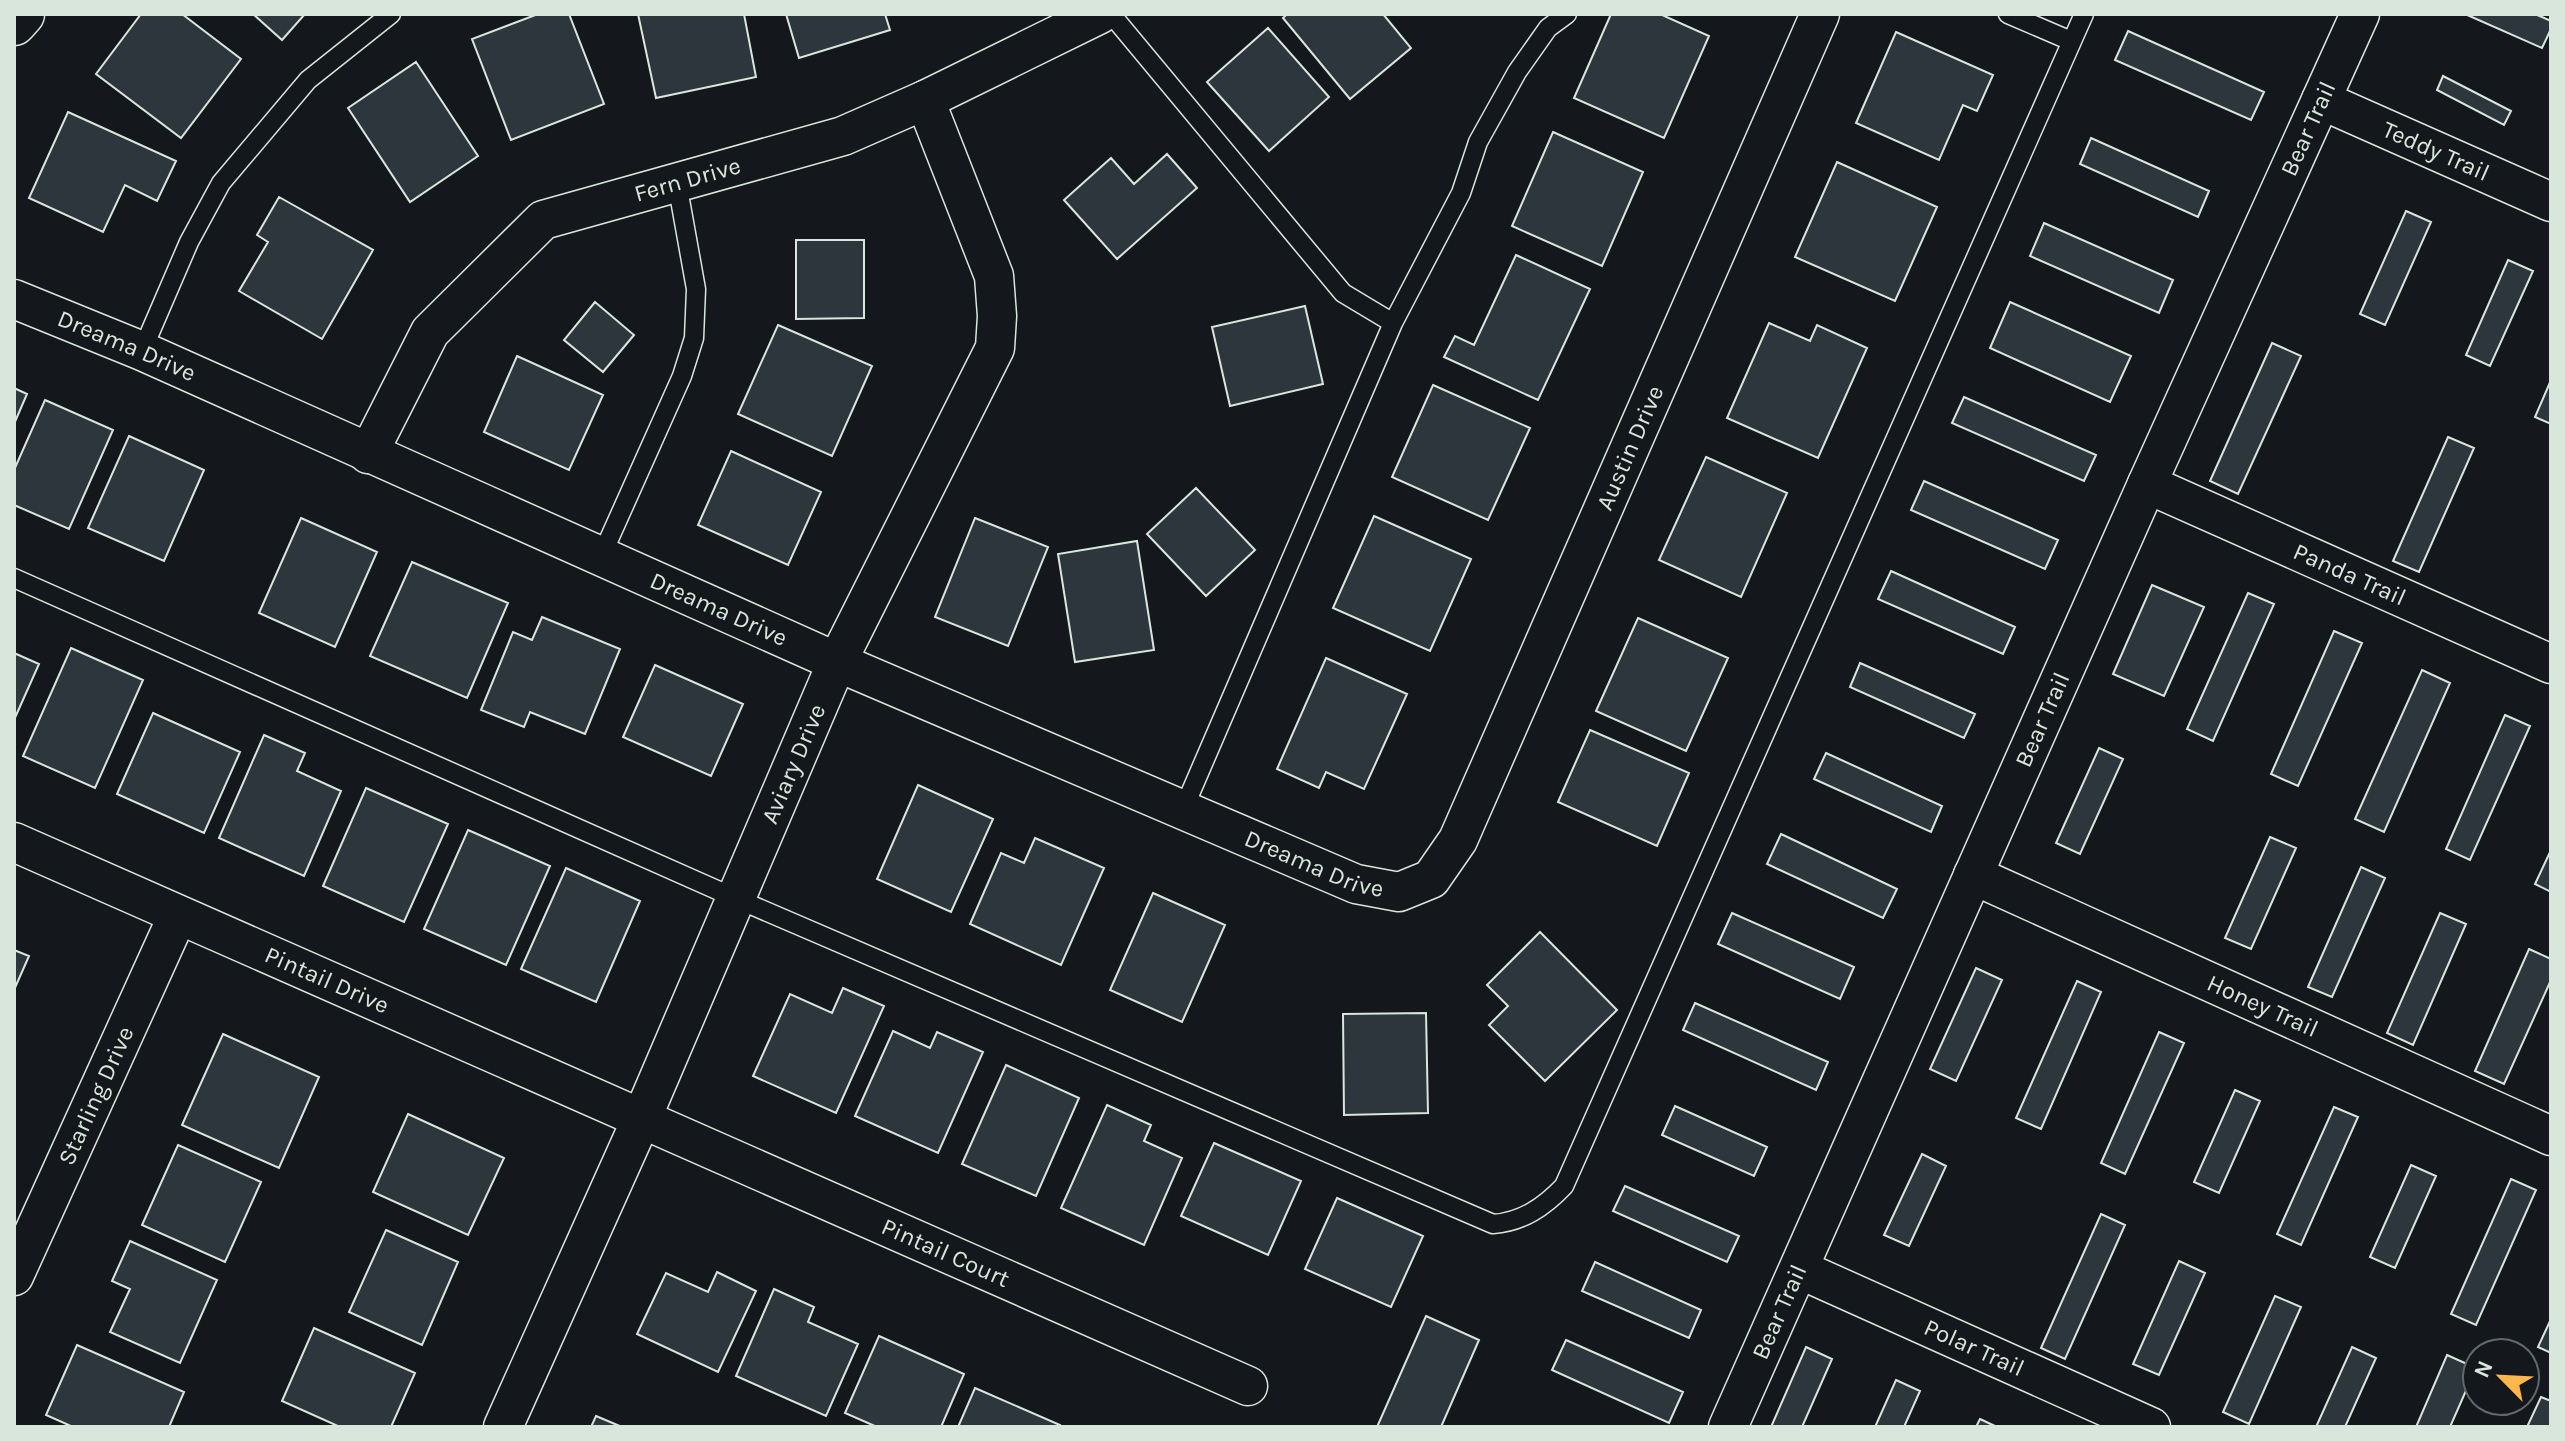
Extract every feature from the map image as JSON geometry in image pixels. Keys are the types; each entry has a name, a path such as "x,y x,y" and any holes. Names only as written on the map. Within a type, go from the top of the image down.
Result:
{"street":[{"path":"14,23 22,14"},
{"name":"Fern Drive","path":"368,454 430,332 543,220 843,136 925,100 1100,14"},
{"name":"Austin Drive","path":"1431,879 1458,840 1820,14"},
{"name":"Bear Trail","path":"1728,1427 2147,484 2360,14"},
{"name":"Aviary Drive","path":"503,1427 641,1120 837,662 995,348 997,316 994,276 925,100"},
{"name":"Teddy Trail","path":"2321,100 2551,202"},
{"name":"Dreama Drive","path":"14,299 142,351 837,662 1356,884 1399,892 1431,879"},
{"name":"Panda Trail","path":"2147,484 2551,664"},
{"name":"Pintail Drive","path":"14,842 641,1120"},
{"name":"Honey Trail","path":"1973,875 2551,1136"},
{"name":"Starling Drive","path":"14,1276 178,915"},
{"name":"Pintail Court","path":"641,1120 1248,1386"},
{"name":"Polar Trail","path":"1799,1269 2151,1427"}],"lane":[{"path":"142,351 189,242 221,183 308,80 391,14"},
{"path":"1111,14 1343,293 1393,323"},
{"path":"1183,810 1393,323 1455,205 1478,142 1517,72 1548,28 1567,14"},
{"path":"2008,14 2071,41"},
{"path":"14,578 735,898 1493,1224 1510,1223 1550,1201 1564,1186 2084,14"},
{"path":"601,557 682,376 694,338 696,289 677,183"}],"building":[{"path":"141,14 182,14 241,59 181,138 96,74"},
{"path":"253,14 305,14 282,40"},
{"path":"538,14 569,14 604,104 511,140 472,39"},
{"path":"638,14 744,14 756,77 656,98"},
{"path":"786,14 885,14 890,30 799,58"},
{"path":"1287,14 1383,14 1411,48 1350,99 1283,18"},
{"path":"1611,14 1660,14 1709,36 1664,138 1574,98"},
{"path":"2465,14 2535,14 2551,21 2551,29 2542,48"},
{"path":"1268,28 1329,97 1269,151 1207,82"},
{"path":"2128,31 2264,92 2251,120 2115,60"},
{"path":"1896,32 1993,75 1977,111 1963,105 1939,160 1856,123"},
{"path":"416,62 478,156 410,202 348,108"},
{"path":"2443,76 2511,111 2504,125 2437,90"},
{"path":"68,112 176,161 157,201 125,185 103,232 29,198"},
{"path":"1553,132 1643,172 1602,266 1512,226"},
{"path":"2091,138 2209,191 2198,217 2080,164"},
{"path":"1167,154 1197,188 1117,259 1064,200 1111,158 1134,184"},
{"path":"1837,162 1937,207 1895,301 1795,257"},
{"path":"279,197 373,250 322,339 239,291 268,242 257,235"},
{"path":"2406,211 2431,222 2385,325 2360,314"},
{"path":"2044,223 2173,280 2159,313 2030,256"},
{"path":"796,240 864,240 864,318 796,319"},
{"path":"1516,255 1590,289 1538,400 1444,357 1455,336 1474,345"},
{"path":"2508,260 2533,271 2490,366 2466,355"},
{"path":"595,302 634,335 603,372 564,340"},
{"path":"2010,302 2131,356 2110,402 1990,348"},
{"path":"1305,306 1323,384 1230,406 1212,327"},
{"path":"1769,323 1810,341 1817,325 1867,348 1818,458 1727,418"},
{"path":"778,325 872,366 832,456 738,414"},
{"path":"2272,343 2301,356 2238,494 2210,481"},
{"path":"517,356 603,395 569,470 484,432"},
{"path":"2551,380 2551,424 2535,417"},
{"path":"1433,385 1530,428 1488,520 1392,477"},
{"path":"14,388 27,394 14,424"},
{"path":"1964,397 2096,455 2084,481 1952,423"},
{"path":"45,400 113,430 69,529 14,505 14,470"},
{"path":"129,436 204,470 164,561 88,528"},
{"path":"2448,437 2474,448 2419,572 2393,561"},
{"path":"731,451 821,492 788,565 698,525"},
{"path":"1706,457 1787,493 1741,597 1659,560"},
{"path":"1924,481 2058,540 2045,569 1911,510"},
{"path":"1196,488 1255,550 1206,596 1147,534"},
{"path":"1374,516 1471,559 1430,651 1333,608"},
{"path":"301,518 377,552 335,647 259,613"},
{"path":"975,518 1048,547 1008,646 935,617"},
{"path":"1137,541 1154,650 1075,662 1058,554"},
{"path":"412,562 508,603 467,698 370,656"},
{"path":"1891,571 2015,627 2003,654 1878,599"},
{"path":"2152,585 2204,607 2164,696 2113,674"},
{"path":"2248,593 2274,604 2213,741 2187,729"},
{"path":"542,617 620,649 585,734 530,712 524,727 481,710 513,632 532,640"},
{"path":"1638,618 1728,658 1686,751 1596,711"},
{"path":"2334,631 2362,643 2298,786 2271,774"},
{"path":"71,648 143,680 95,788 23,756"},
{"path":"14,653 39,664 14,720"},
{"path":"1326,658 1407,694 1364,789 1326,772 1319,788 1277,769"},
{"path":"1860,663 1975,714 1964,738 1850,687"},
{"path":"655,665 743,704 711,776 623,737"},
{"path":"2422,670 2450,683 2384,832 2355,819"},
{"path":"153,713 240,752 204,833 117,794"},
{"path":"2505,715 2530,726 2470,860 2446,849"},
{"path":"1590,730 1689,773 1657,846 1558,802"},
{"path":"264,735 305,753 297,771 341,791 304,876 219,838"},
{"path":"2099,748 2123,759 2080,854 2056,843"},
{"path":"1826,753 1942,806 1931,832 1814,779"},
{"path":"918,785 993,819 951,912 877,879"},
{"path":"366,788 448,824 404,922 323,886"},
{"path":"468,830 550,866 506,965 424,929"},
{"path":"1781,834 1897,889 1883,918 1767,864"},
{"path":"2270,837 2296,848 2251,949 2225,938"},
{"path":"1035,838 1104,868 1061,965 970,924 1001,853 1024,863"},
{"path":"2551,850 2551,892 2535,884"},
{"path":"2361,867 2385,878 2332,997 2308,987"},
{"path":"566,868 640,901 596,1002 521,969"},
{"path":"1153,893 1225,925 1182,1022 1110,990"},
{"path":"1732,913 1854,967 1840,999 1718,944"},
{"path":"2440,913 2466,924 2413,1045 2387,1033"},
{"path":"1540,932 1617,1010 1545,1081 1489,1025 1508,1006 1487,985"},
{"path":"2529,949 2551,959 2551,980 2504,1084 2475,1071"},
{"path":"14,950 29,956 14,990"},
{"path":"1976,968 2002,980 1956,1081 1930,1069"},
{"path":"2077,981 2101,992 2041,1129 2016,1118"},
{"path":"843,988 884,1006 836,1113 753,1076 790,994 832,1013"},
{"path":"1695,1003 1828,1062 1816,1090 1683,1030"},
{"path":"1426,1013 1428,1113 1344,1115 1343,1014"},
{"path":"893,1031 930,1048 937,1032 983,1052 938,1153 855,1116"},
{"path":"2159,1032 2184,1043 2125,1174 2101,1163"},
{"path":"223,1034 319,1077 279,1168 182,1125"},
{"path":"1006,1065 1079,1098 1036,1196 962,1164"},
{"path":"2235,1090 2260,1101 2219,1193 2194,1182"},
{"path":"1107,1105 1151,1125 1144,1141 1182,1158 1144,1245 1061,1208"},
{"path":"1675,1106 1767,1147 1754,1176 1662,1135"},
{"path":"2334,1107 2358,1117 2301,1245 2277,1234"},
{"path":"408,1114 504,1158 468,1235 373,1192"},
{"path":"1214,1143 1301,1181 1268,1255 1181,1216"},
{"path":"178,1145 261,1182 225,1262 142,1225"},
{"path":"1922,1154 1946,1166 1909,1246 1884,1235"},
{"path":"2411,1165 2436,1176 2395,1268 2370,1257"},
{"path":"2511,1179 2536,1190 2476,1325 2451,1314"},
{"path":"1625,1186 1739,1236 1727,1262 1613,1211"},
{"path":"1337,1198 1423,1236 1391,1307 1305,1269"},
{"path":"2101,1214 2125,1225 2065,1359 2041,1348"},
{"path":"386,1230 458,1262 422,1345 349,1312"},
{"path":"130,1241 217,1280 180,1363 110,1332 130,1289 112,1281"},
{"path":"2179,1261 2205,1273 2159,1375 2133,1364"},
{"path":"1595,1262 1701,1310 1689,1338 1582,1291"},
{"path":"717,1272 756,1291 718,1372 637,1334 666,1273 708,1292"},
{"path":"774,1289 814,1307 808,1322 858,1344 826,1416 736,1376"},
{"path":"2275,1296 2301,1307 2249,1424 2223,1412"},
{"path":"1426,1316 1479,1340 1441,1427 1377,1427"},
{"path":"2551,1319 2551,1353 2541,1348 2541,1341"},
{"path":"314,1328 415,1373 391,1427 340,1427 282,1401"},
{"path":"879,1336 964,1374 941,1427 877,1427 845,1413"},
{"path":"1566,1340 1683,1392 1669,1423 1552,1370"},
{"path":"77,1345 184,1392 169,1427 73,1427 46,1415"},
{"path":"1806,1347 1832,1359 1802,1427 1771,1427"},
{"path":"2352,1347 2376,1358 2345,1427 2316,1427"},
{"path":"2447,1355 2461,1361 2461,1402 2450,1427 2416,1427"},
{"path":"1896,1380 1920,1391 1904,1427 1875,1427"},
{"path":"975,1388 1060,1425 958,1427"},
{"path":"2541,1397 2551,1401 2551,1427 2527,1427 2532,1417 2541,1417"},
{"path":"596,1416 622,1427 591,1427"},
{"path":"1980,1419 1997,1427 1976,1427"}]}
